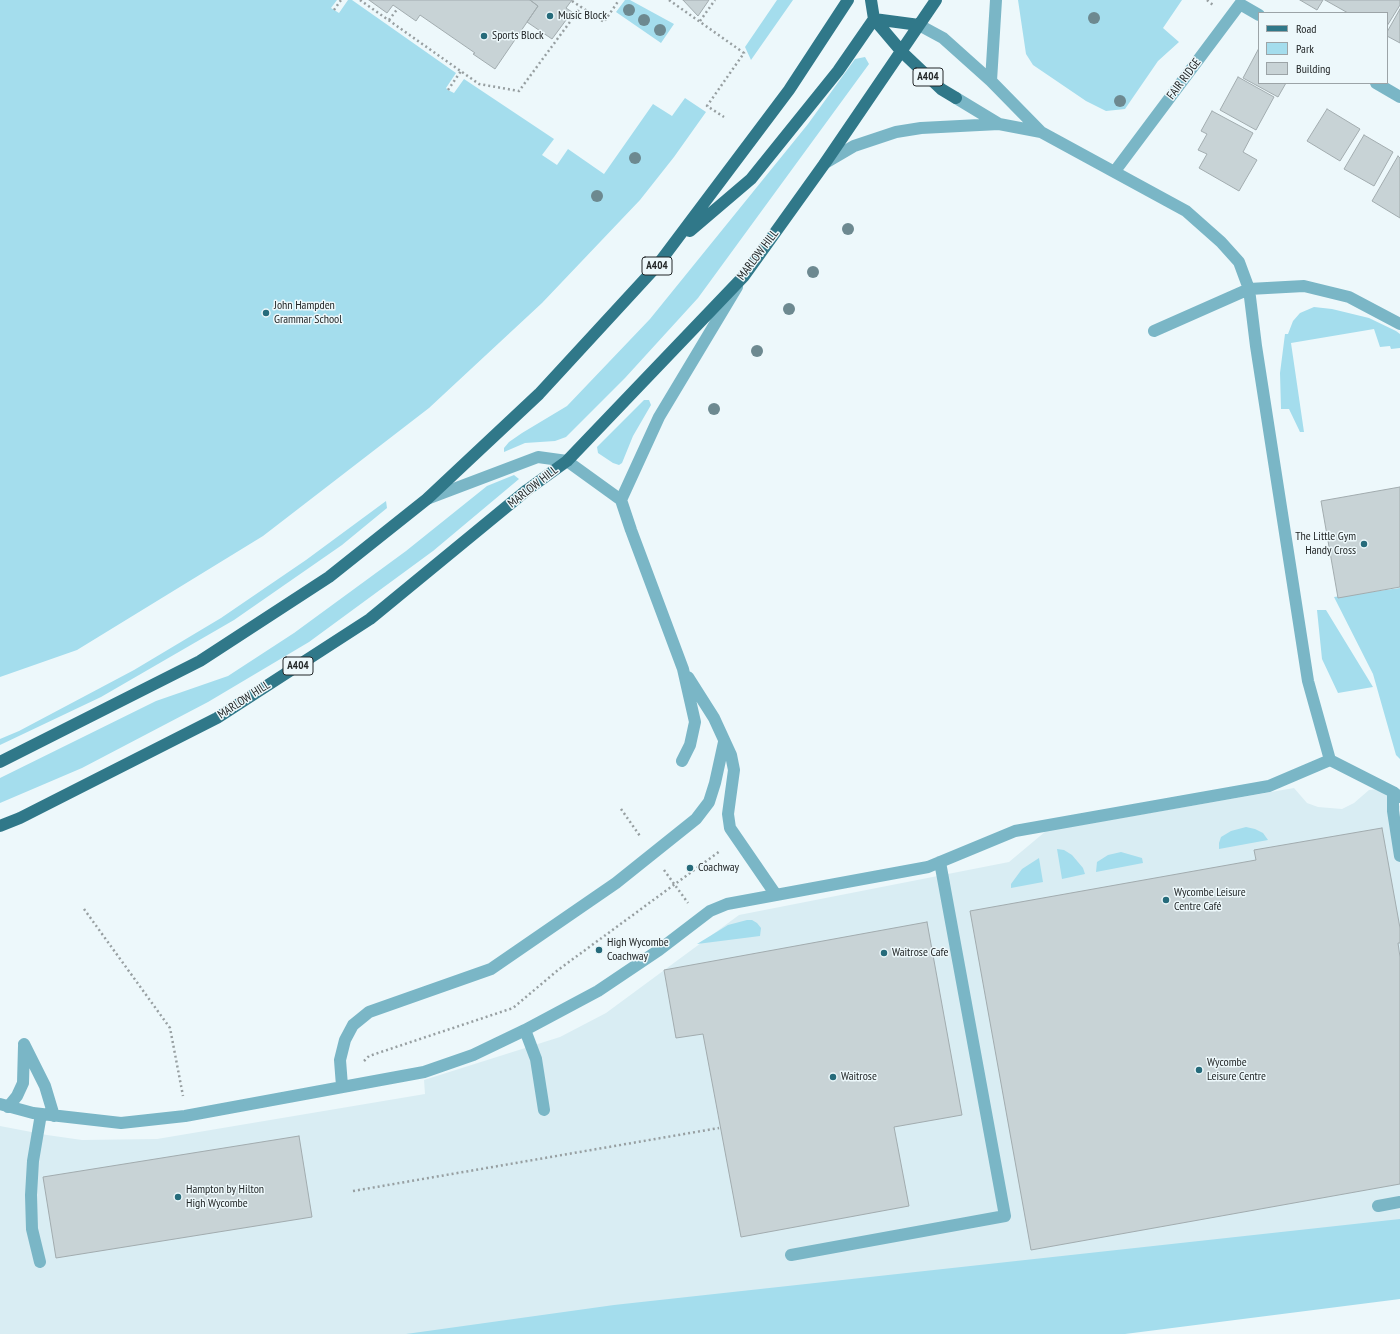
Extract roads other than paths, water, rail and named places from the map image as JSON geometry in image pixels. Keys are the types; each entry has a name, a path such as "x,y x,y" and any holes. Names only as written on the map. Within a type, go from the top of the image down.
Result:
{"main road":[{"name":"A404","path":"0,762 200,661 329,577 427,499 539,394 656,267 789,90 848,0"},
{"path":"872,0 874,19 919,25"},
{"name":"MARLOW HILL","path":"0,826 20,818 217,718 370,619 527,490 567,461 744,276 825,163 936,0"},
{"name":"A404","path":"673,244 751,179 838,71 874,19 902,52 941,89 956,98"}],"street":[{"path":"991,81 996,0"},
{"name":"FAIR RIDGE","path":"1116,171 1241,2 1258,14"},
{"path":"919,25 943,38 991,81 1041,132"},
{"path":"1378,84 1400,97"},
{"path":"956,98 999,124"},
{"path":"825,163 854,146 896,132 921,128 999,124 1041,132 1116,171 1186,211 1221,242 1239,262 1250,289 1256,346 1308,681 1330,760 1396,794 1393,811 1400,856"},
{"path":"621,500 659,417 744,276"},
{"path":"1154,331 1250,289 1304,286 1349,296 1400,324"},
{"path":"427,499 538,457 567,461 621,500 630,530 683,669 695,722 690,745 682,761"},
{"path":"683,669 714,718 731,755 734,770 728,814 730,828 776,895"},
{"path":"342,1086 340,1060 345,1040 353,1025 369,1012 491,969 616,883 696,819 711,796 724,742"},
{"path":"4,1105 54,1116 121,1123 174,1117 424,1072 473,1055 525,1030 598,991 658,950 710,911 727,904 928,867 1015,831 1269,786 1330,760"},
{"path":"791,1255 1005,1216 940,862"},
{"path":"525,1030 536,1059 544,1110"},
{"path":"4,1105 17,1096 23,1083 24,1044 45,1086 54,1116"},
{"path":"40,1262 32,1229 31,1195 33,1160 41,1114"},
{"path":"1378,1206 1400,1202"}],"place":[{"name":"Music Block","path":"550,16"},
{"name":"Sports Block","path":"484,36"},
{"name":"John Hampden Grammar School","path":"266,313"},
{"name":"The Little Gym Handy Cross","path":"1364,544"},
{"name":"Coachway","path":"690,868"},
{"name":"Wycombe Leisure Centre Café","path":"1166,900"},
{"name":"High Wycombe Coachway","path":"599,950"},
{"name":"Waitrose Cafe","path":"884,953"},
{"name":"Wycombe Leisure Centre","path":"1199,1070"},
{"name":"Waitrose","path":"833,1077"},
{"name":"Hampton by Hilton High Wycombe","path":"178,1197"}]}
